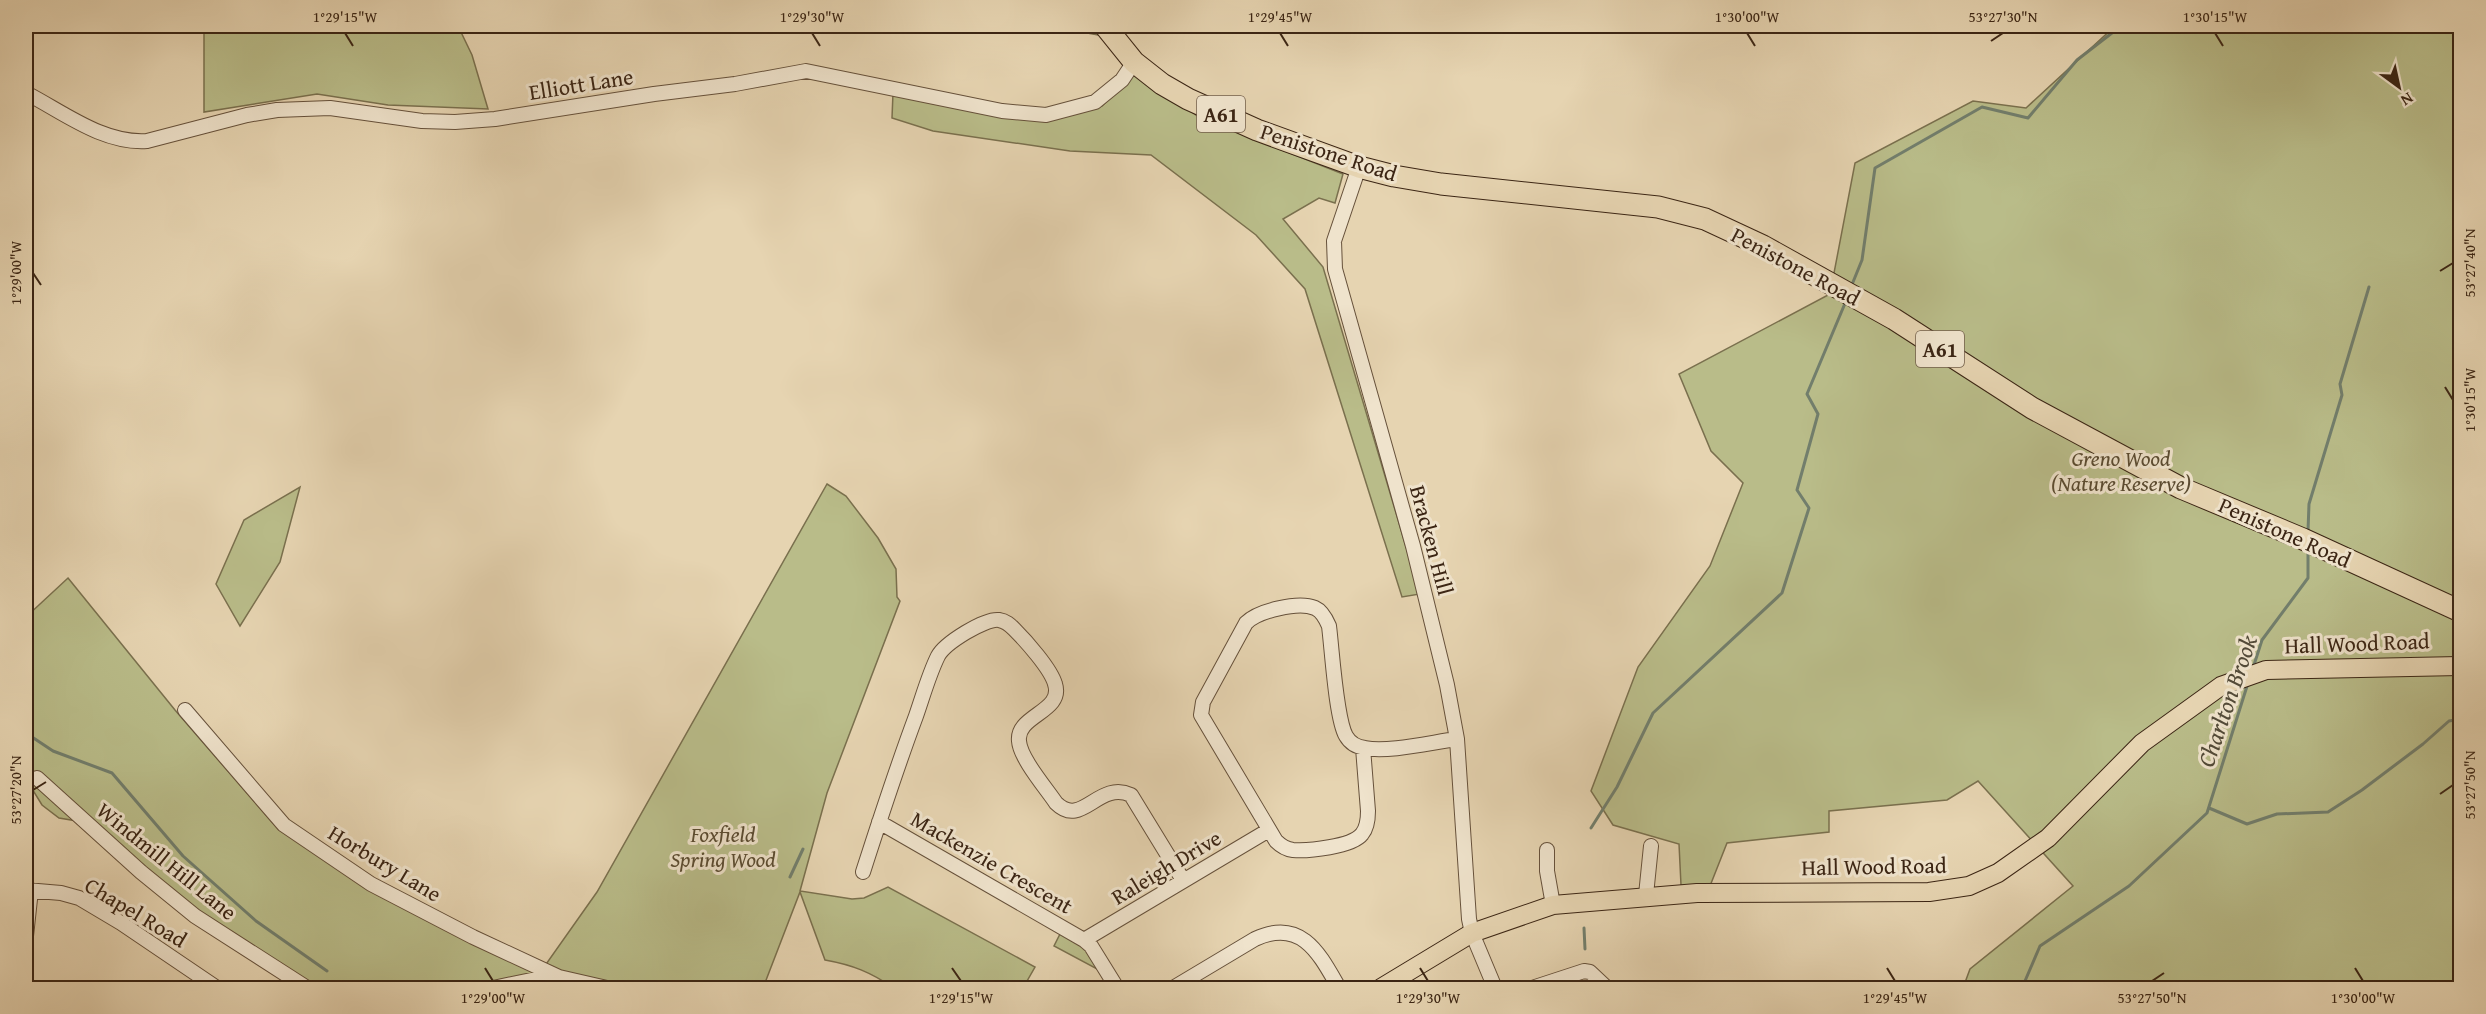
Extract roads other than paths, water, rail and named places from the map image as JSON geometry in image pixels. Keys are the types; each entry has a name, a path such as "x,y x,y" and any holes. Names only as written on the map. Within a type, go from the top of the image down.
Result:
{"highway":[{"name":"Penistone Road","path":"1105,26 1134,62 1162,84 1188,99 1257,130 1359,167 1440,184 1658,207 1705,219 1763,246 1887,315 2032,408 2181,488 2303,539 2460,611"}],"main road":[{"name":"Hall Wood Road","path":"1382,988 1472,933 1553,904 1646,895 1729,892 1929,892 1969,886 1998,873 2048,838 2142,743 2221,686 2266,670 2460,666"}],"street":[{"name":"Elliott Lane","path":"26,93 84,124 112,136 134,142 147,141 247,115 277,110 330,108 422,121 455,122 495,119 735,84 806,71 1002,111 1046,115 1095,102 1122,80 1134,62"},
{"name":"Bracken Hill","path":"1359,167 1334,241 1335,269 1413,546 1447,685 1457,739 1472,933 1496,988"},
{"path":"1363,748 1368,821 1363,834 1348,844 1294,850 1282,847 1269,830 1201,716 1203,702 1246,623 1251,618 1267,611 1306,606 1321,612 1329,626 1342,726 1350,741 1363,748 1384,748 1457,739"},
{"name":"Mackenzie Crescent","path":"863,872 938,656 952,641 992,620 999,620 1006,622 1018,633 1055,682 1055,698 1021,729 1018,743 1056,803 1061,808 1076,811 1111,791 1131,795 1184,880"},
{"name":"Horbury Lane","path":"185,710 284,825 390,895 559,977 607,988"},
{"name":"Windmill Hill Lane","path":"37,778 141,872 195,916 307,988"},
{"name":"Mackenzie Crescent","path":"879,822 1084,940"},
{"name":"Raleigh Drive","path":"1084,940 1269,830"},
{"path":"1646,895 1651,846"},
{"path":"1547,850 1547,871 1553,904"},
{"path":"26,936 28,890"},
{"name":"Chapel Road","path":"28,890 61,893 88,903 210,987"},
{"path":"1173,988 1255,939 1267,933 1280,932 1292,934 1312,944 1339,988"},
{"path":"1084,940 1091,946 1117,988"},
{"path":"1532,988 1584,971 1590,972 1607,988"},
{"path":"493,988 541,978 559,977"}],"waterway":[{"path":"1851,287 1862,260 1875,168 1982,107 2028,118 2077,60 2121,26"},
{"name":"Charlton Brook","path":"2308,531 2309,504 2342,395 2340,384 2369,287"},
{"path":"1591,828 1617,787 1653,713 1782,593 1809,508 1797,490 1818,414 1807,394 1846,301"},
{"name":"Charlton Brook","path":"2253,668 2262,640 2308,578 2308,550"},
{"name":"Charlton Brook","path":"2022,988 2040,946 2129,886 2207,813 2248,683"},
{"path":"2209,808 2247,824 2277,814 2328,812 2362,790 2423,744 2449,721 2460,719"},
{"path":"26,733 53,751 112,773 183,856 256,921 327,971"},
{"path":"790,877 803,849"},
{"path":"1584,928 1585,949"}],"park label":[{"name":"Greno Wood (Nature Reserve)","path":"2121,470"},
{"name":"Foxfield Spring Wood","path":"723,846"}]}
